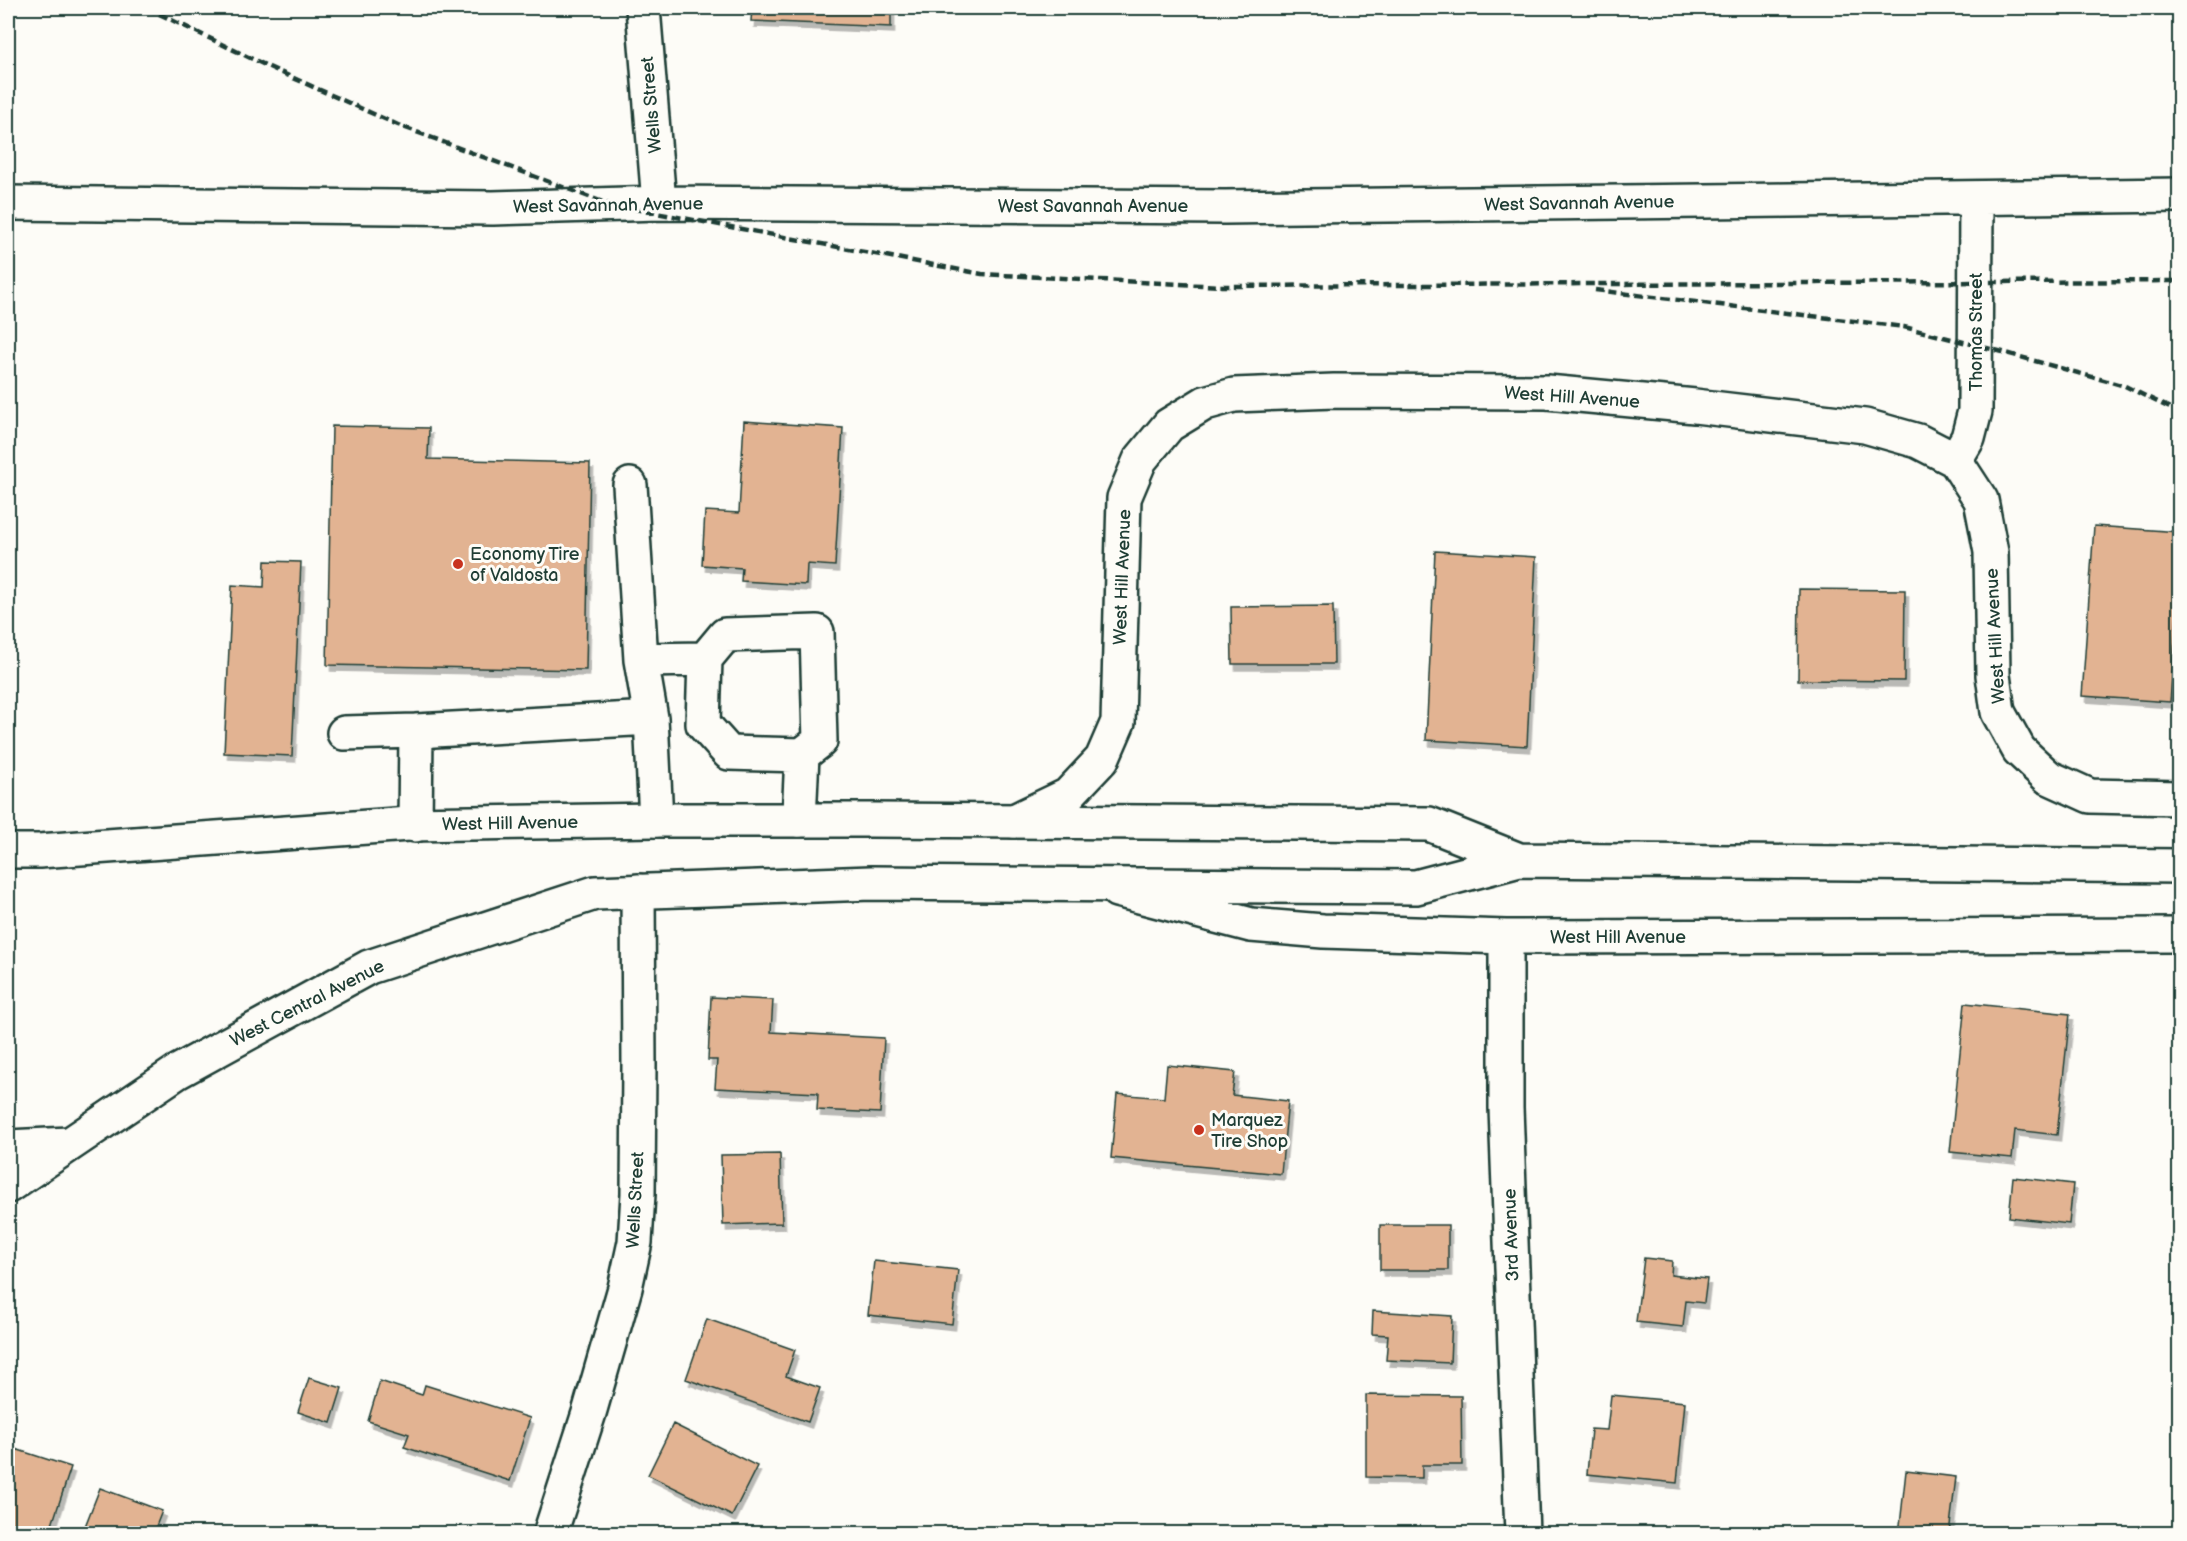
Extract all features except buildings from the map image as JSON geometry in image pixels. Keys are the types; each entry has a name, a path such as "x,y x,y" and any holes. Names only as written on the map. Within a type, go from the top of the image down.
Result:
{"main road":[{"name":"Wells Street","path":"643,8 659,203"},
{"name":"West Savannah Avenue","path":"8,203 493,208 659,203 1224,207 2180,195"},
{"name":"Thomas Street","path":"1955,460 1968,438 1975,411 1976,199"},
{"name":"West Hill Avenue","path":"1014,821 1068,795 1102,759 1118,722 1124,498 1140,460 1169,425 1205,403 1234,395 1334,391 1547,392 1695,406 1865,426 1918,441 1955,460 1982,500 1991,552 1993,675 1998,712 2019,750 2048,777 2090,796 2180,798"},
{"path":"630,485 641,660 651,718 656,820"},
{"path":"817,632 820,741 801,755 729,753 703,723 705,659 725,635 817,632"},
{"path":"641,660 705,659"},
{"path":"344,733 651,718"},
{"path":"416,731 416,825"},
{"path":"799,820 801,755"},
{"name":"West Hill Avenue","path":"23,851 416,825 656,820 1014,821 1429,824 1519,860"},
{"path":"8,868 23,851"},
{"name":"West Hill Avenue","path":"638,891 871,883 1416,887 1519,860 2180,866"},
{"name":"West Hill Avenue","path":"1098,885 1251,925 1323,931 1506,937 2180,935"},
{"name":"Wells Street","path":"550,1533 589,1413 622,1300 635,1242 639,1089 638,891"},
{"name":"West Central Avenue","path":"8,1186 177,1072 369,967 595,892 638,891"},
{"name":"3rd Avenue","path":"1506,937 1506,1108 1522,1533"},
{"path":"8,1147 70,1144"}],"railway":[{"path":"147,8 269,67 398,125 608,204 982,274 1220,286 2180,281"},
{"path":"1595,290 1904,327 2125,386 2180,413"}],"place":[{"name":"Economy Tire of Valdosta","path":"458,564"},
{"name":"Marquez Tire Shop","path":"1199,1130"}]}
